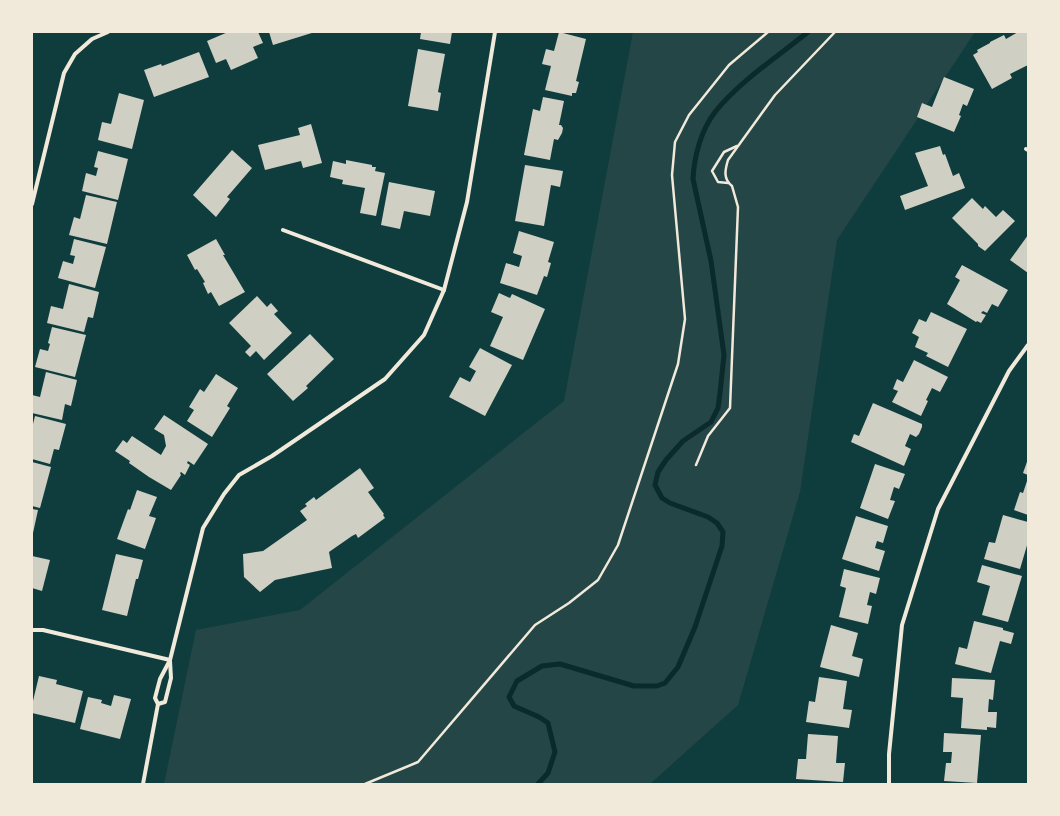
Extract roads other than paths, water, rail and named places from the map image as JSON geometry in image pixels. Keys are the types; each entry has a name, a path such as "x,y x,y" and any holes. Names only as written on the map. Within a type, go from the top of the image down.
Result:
{"street":[{"path":"32,204 64,73 75,54 92,39 108,32"},
{"path":"143,784 158,704 155,698 160,679 170,660 203,528 224,494 239,475 272,456 385,379 424,335 444,290 467,202 495,32"},
{"path":"283,230 444,290"},
{"path":"889,784 889,754 902,625 933,523 938,508 1010,371 1028,345"},
{"path":"32,630 43,630 170,660"},
{"path":"158,704 166,702 170,678 170,660"}],"waterway":[{"path":"538,784 548,773 555,752 548,723 539,717 514,706 509,697 517,681 542,666 560,664 634,686 657,686 665,683 678,667 695,627 722,546 723,532 717,523 708,517 670,503 662,498 655,485 658,472 666,460 683,441 711,422 718,408 720,393 724,355 711,261 693,179 695,162 702,135 715,112 747,80 808,32"}]}
